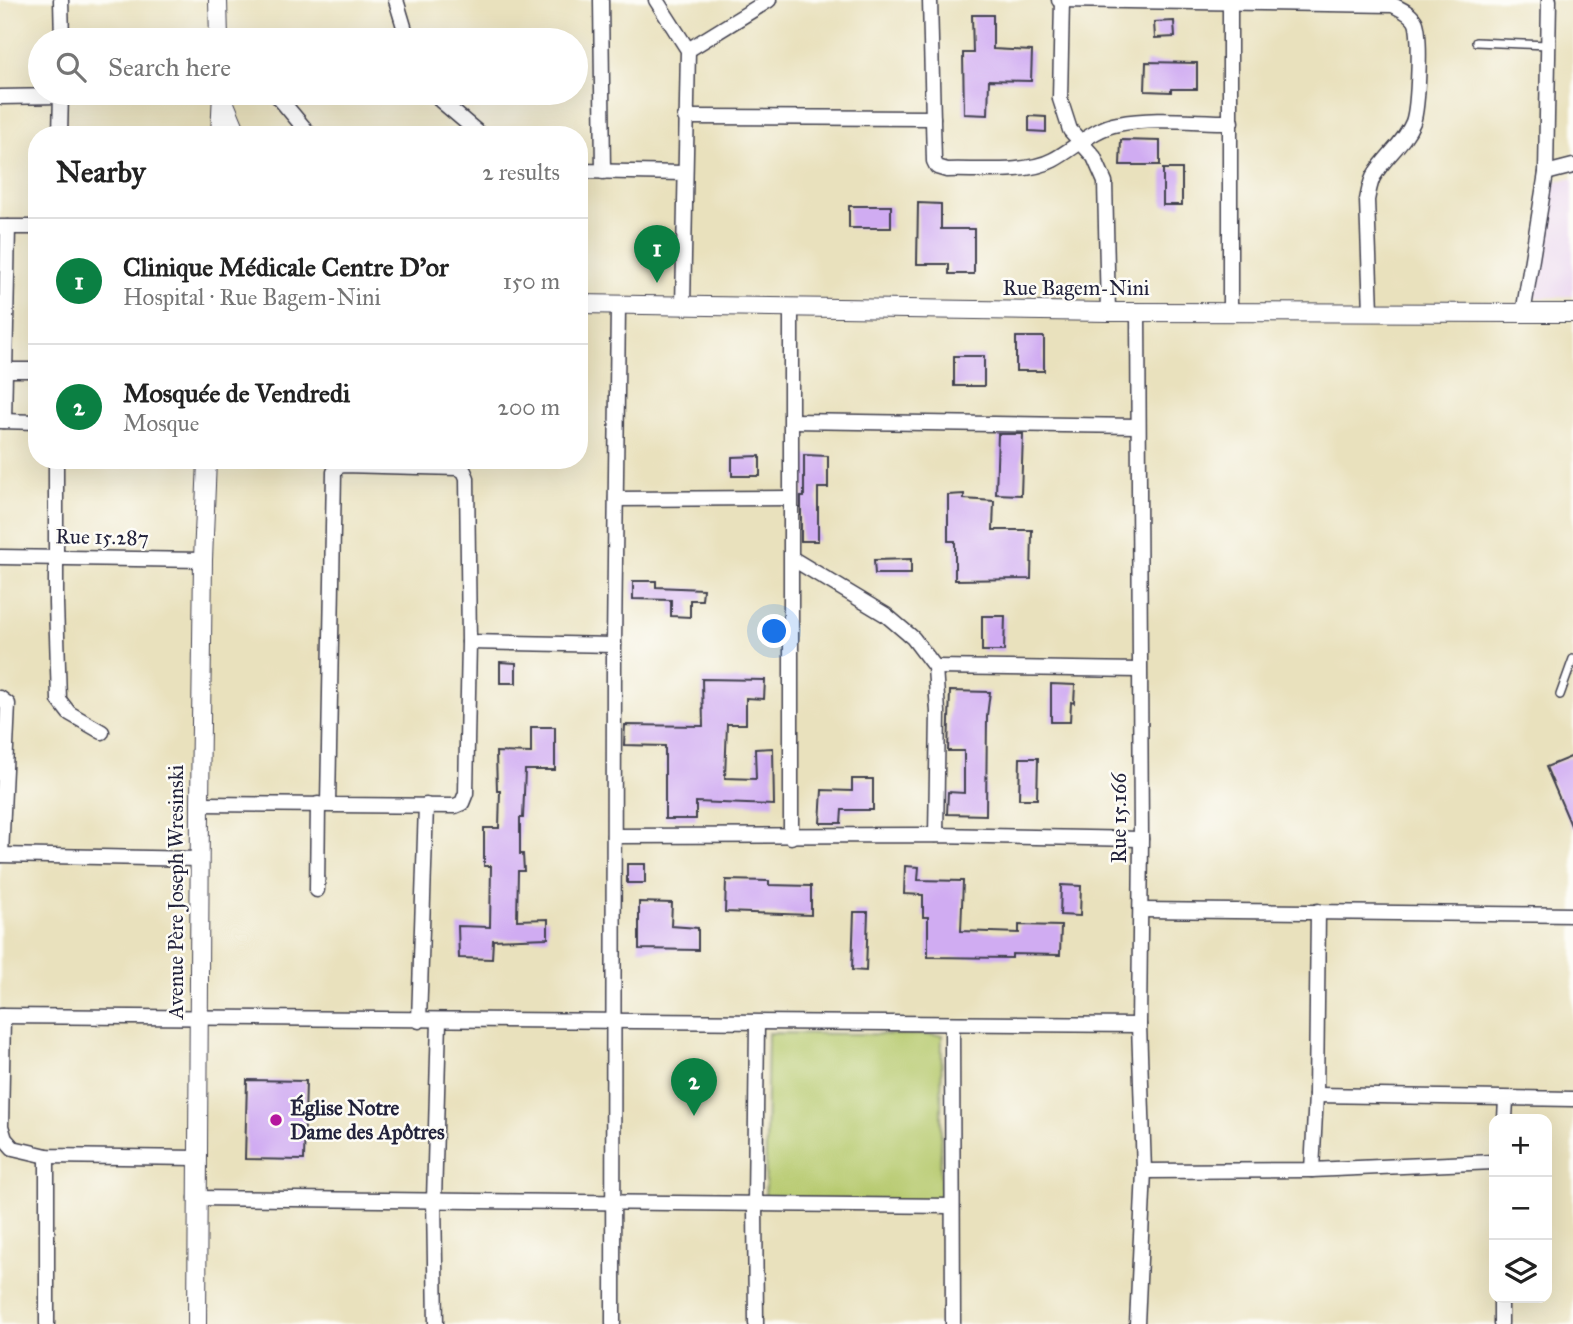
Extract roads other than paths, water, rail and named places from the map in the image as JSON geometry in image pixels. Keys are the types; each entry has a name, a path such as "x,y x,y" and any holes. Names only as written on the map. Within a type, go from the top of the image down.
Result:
{"street":[{"path":"61,0 62,28"},
{"path":"218,0 219,28"},
{"path":"396,0 404,28"},
{"path":"601,0 603,172"},
{"path":"656,0 688,50 683,307"},
{"path":"688,50 769,0"},
{"path":"930,0 934,160 937,167 947,170 1029,167 1052,161 1080,142 1115,124 1231,122"},
{"path":"1108,312 1105,182 1094,157 1070,130 1060,99 1060,0 1373,3 1404,9 1416,22 1419,46 1413,121 1373,176 1367,200 1371,311"},
{"path":"1523,314 1546,173 1549,0"},
{"path":"1230,1 1230,311"},
{"path":"0,97 28,96"},
{"path":"60,126 61,105"},
{"path":"220,126 222,105"},
{"path":"226,105 234,126"},
{"path":"285,105 302,126"},
{"path":"445,105 470,126"},
{"path":"685,117 933,117"},
{"path":"1546,173 1573,166"},
{"path":"588,171 684,173"},
{"path":"28,227 4,227 5,370 2,421 28,422"},
{"name":"Rue Bagem-Nini","path":"588,304 1108,312 1573,313"},
{"path":"613,1324 614,646 618,306"},
{"path":"791,308 791,837"},
{"name":"Rue 15.166","path":"1138,311 1141,839 1139,1025 1144,1171 1138,1324"},
{"path":"5,370 28,370"},
{"path":"793,421 1137,426"},
{"path":"56,469 59,700 69,713 102,732"},
{"name":"Avenue Père Joseph Wresinski","path":"197,1324 200,804 207,469"},
{"path":"317,891 323,804 336,469"},
{"path":"200,804 454,806 462,803 466,793 469,642 467,478 460,469"},
{"path":"616,499 790,498"},
{"name":"Rue 15.287","path":"0,557 203,560"},
{"path":"793,559 886,615 913,638 935,667 938,712 936,835"},
{"path":"469,642 614,646"},
{"path":"935,667 1139,670"},
{"path":"0,698 8,704 1,855 200,859"},
{"path":"419,1021 426,805"},
{"path":"614,836 936,835 1141,839"},
{"path":"1140,910 1573,915"},
{"path":"1312,1170 1316,1095 1318,911"},
{"path":"197,1158 47,1156 13,1148 5,1139 1,1126 2,1016 1139,1025"},
{"path":"436,1324 434,1200 439,1021"},
{"path":"756,1324 757,1023"},
{"path":"952,1024 953,1324"},
{"path":"1316,1095 1573,1099"},
{"path":"1504,1114 1506,1098"},
{"path":"47,1156 47,1324"},
{"path":"1144,1171 1312,1170 1489,1163"},
{"path":"196,1198 952,1206"},
{"path":"1501,1303 1501,1324"}],"lane":[{"path":"1476,42 1549,45"},
{"path":"1560,695 1573,659"}],"place":[{"name":"Clinique Médicale Centre D'or","path":"657,283"},
{"name":"Mosquée de Vendredi","path":"694,1116"},
{"name":"Église Notre Dame des Apôtres","path":"276,1120"}]}
